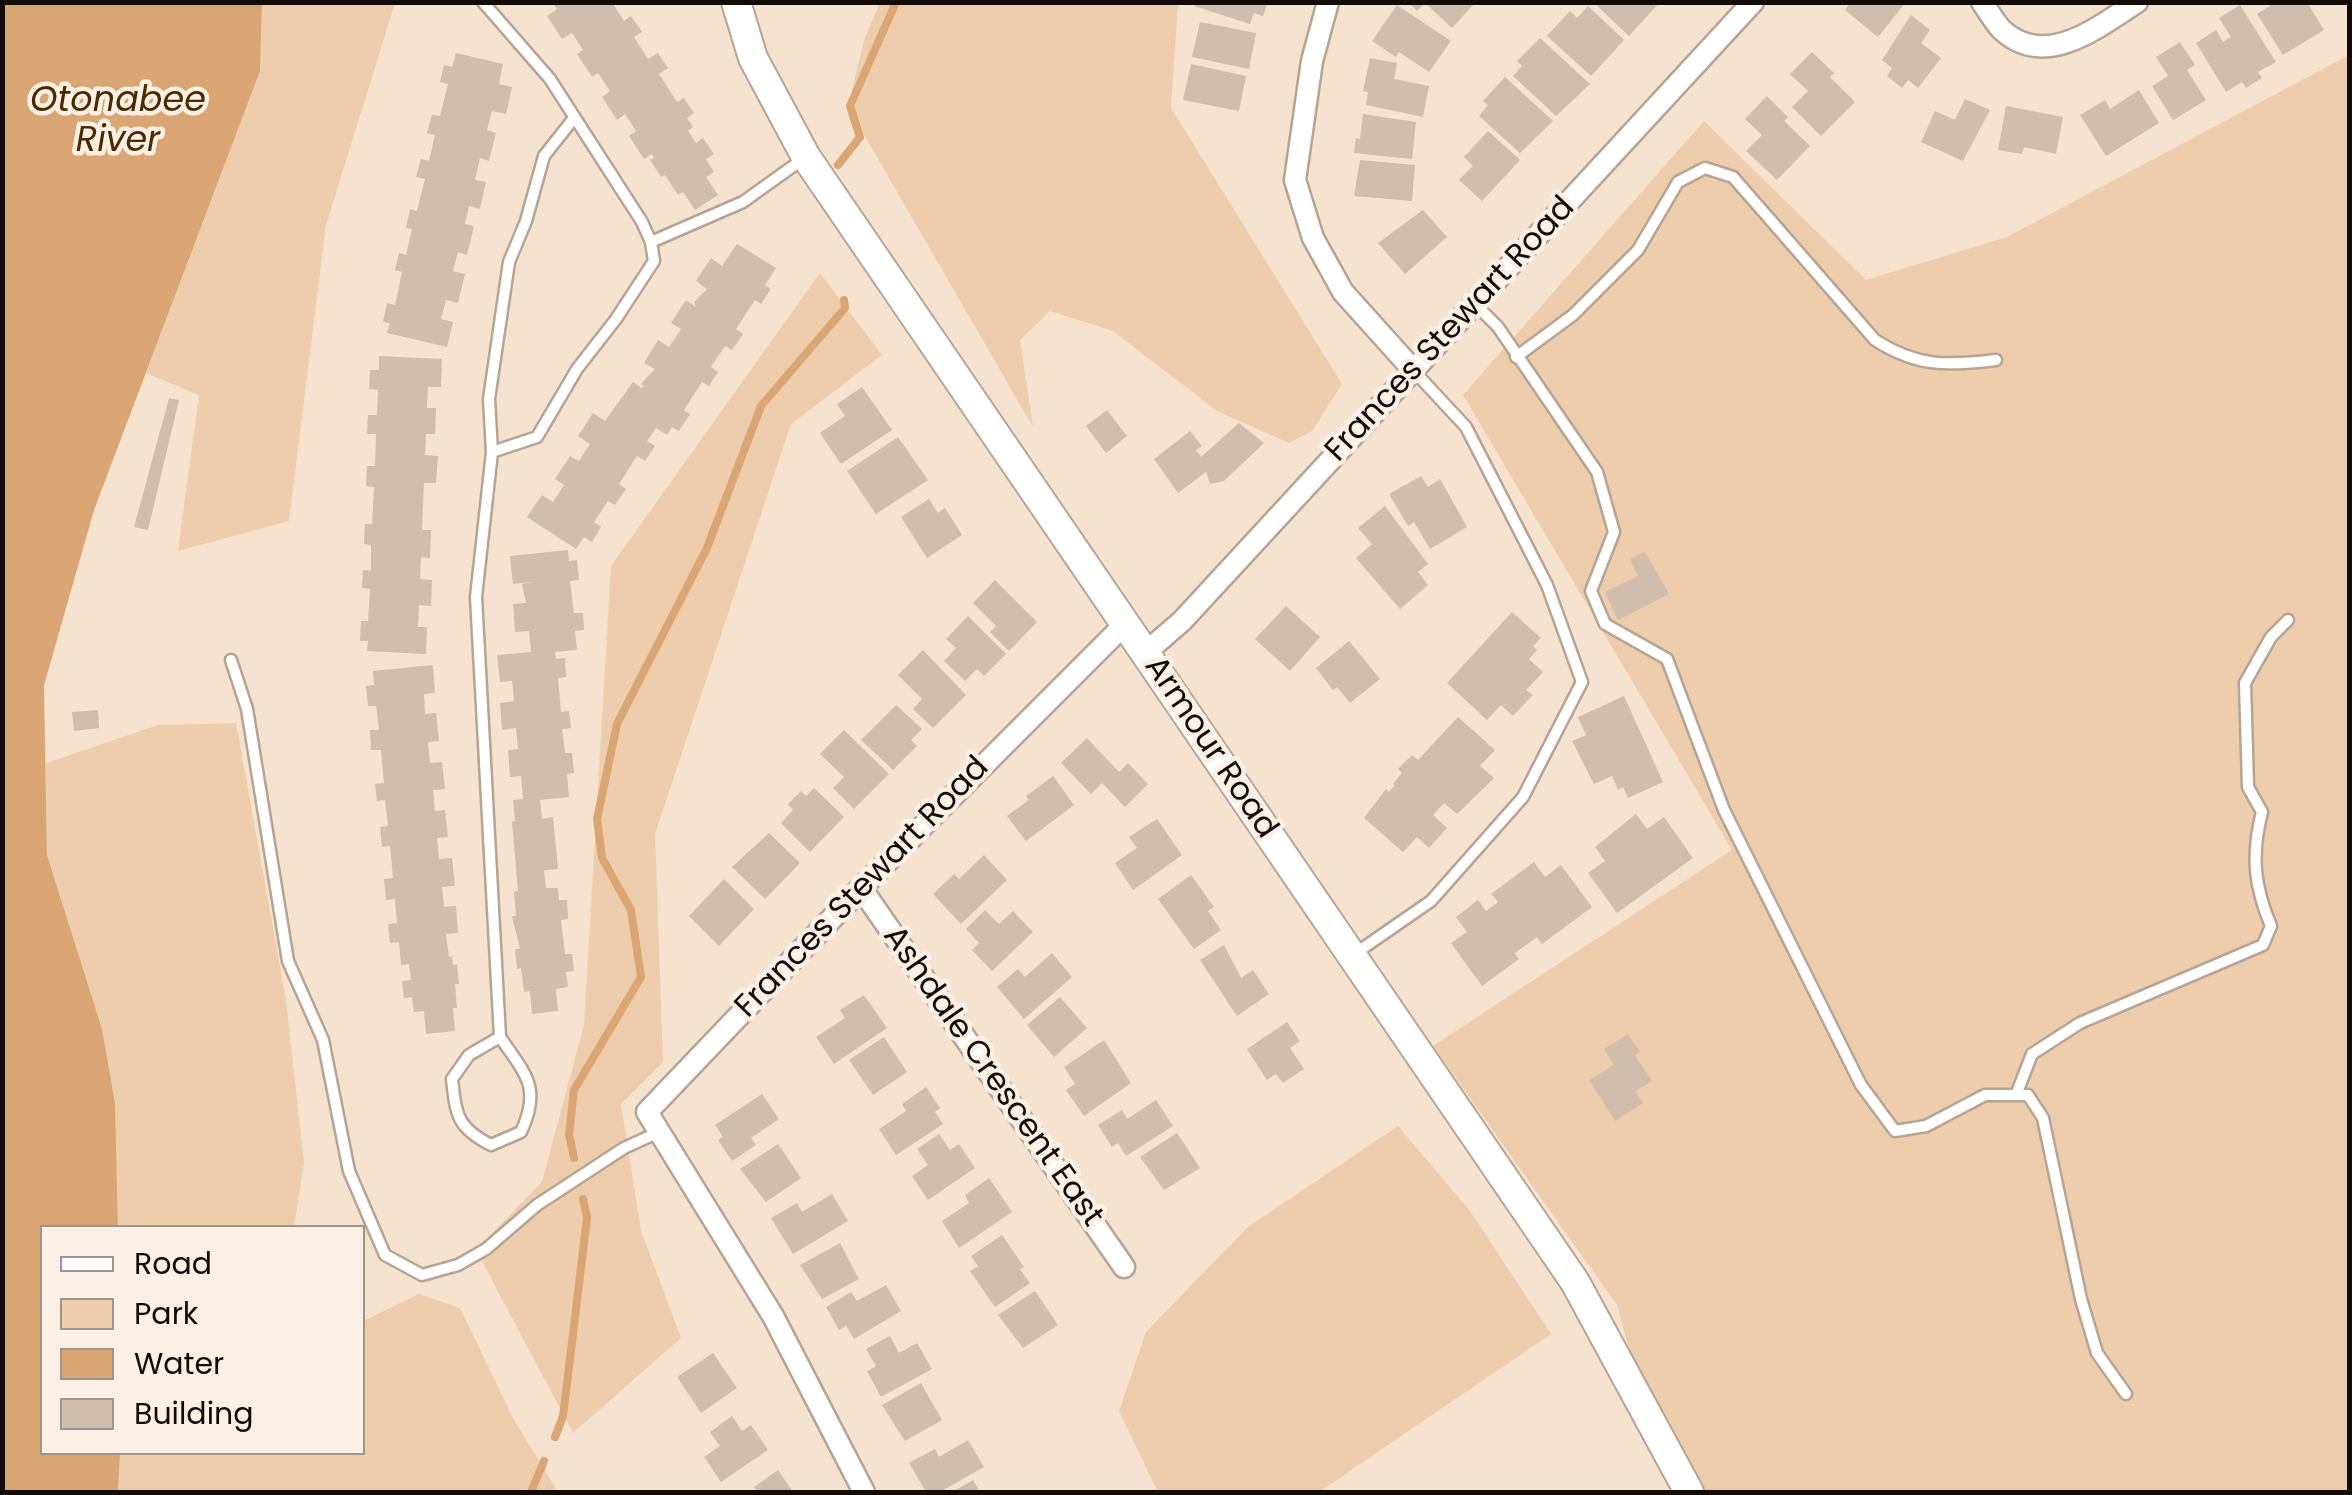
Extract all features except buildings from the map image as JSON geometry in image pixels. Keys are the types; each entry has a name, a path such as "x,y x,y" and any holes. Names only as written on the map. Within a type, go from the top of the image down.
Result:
{"main road":[{"name":"Armour Road","path":"736,2 753,58 806,157 1575,1282 1689,1492"}],"street":[{"path":"1328,2 1312,62 1294,180 1313,238 1342,292 1414,372"},
{"name":"Frances Stewart Road","path":"1145,653 1182,621 1753,2"},
{"path":"1982,2 2002,30 2034,46 2072,43 2137,2"},
{"name":"Frances Stewart Road","path":"660,1132 647,1112 861,888 1125,624"},
{"name":"Ashdale Crescent East","path":"861,888 1124,1267"},
{"path":"660,1132 773,1316 864,1492"}],"lane":[{"path":"483,2 550,79 642,222 654,262 576,369 537,437 492,452"},
{"path":"500,1037 469,1056 452,1080 455,1110 469,1134 491,1145 520,1132 532,1106 527,1077 500,1037 476,597 492,452 489,399 509,262 526,221 544,156 574,118"},
{"path":"651,242 743,202 806,157"},
{"path":"1516,356 1586,302 1638,250 1678,182 1705,168 1734,178 1875,340 1902,357 1952,365 1996,360"},
{"path":"1476,305 1498,327 1596,472 1614,532 1591,591 1605,624 1667,659 1724,810 1861,1085 1895,1131 1926,1126 1985,1095 2028,1095 2043,1118 2086,1317 2097,1353 2126,1394"},
{"path":"1352,956 1431,901 1524,798 1582,682 1546,585 1466,427 1414,372"},
{"path":"2016,1095 2032,1054 2057,1036 2156,988 2263,945 2271,926 2256,892 2255,840 2262,812 2248,787 2245,683 2271,637 2288,620"},
{"path":"232,660 247,709 288,962 323,1040 349,1171 385,1255 422,1275 458,1266 486,1249 537,1205 624,1148 660,1132"}],"green space":[{"path":"262,3 395,3 326,225 289,521 178,551 199,395 146,373 260,71"},
{"path":"880,3 1178,3 1171,108 1342,384 1312,431 1289,443 1217,411 1113,331 1050,311 1020,340 1033,427 848,107 865,37"},
{"path":"2349,55 2349,1492 1697,1492 1635,1371 1617,1305 1433,1046 1732,850 1463,395 1704,121 1866,280 2007,237"},
{"path":"820,273 882,355 791,424 655,834 663,1062 621,1104 641,1231 681,1338 573,1433 476,1250 542,1182 584,1025 611,566"},
{"path":"236,723 286,1000 304,1163 294,1225 118,1225 115,1103 102,1029 47,855 46,763 158,725"},
{"path":"1398,1126 1470,1211 1551,1334 1319,1492 1158,1492 1119,1411 1146,1332 1248,1227"},
{"path":"419,1294 460,1308 514,1420 558,1492 118,1492 120,1455 365,1455 365,1320"}],"water":[{"name":"Otonabee River","path":"3,2 262,3 260,71 94,510 44,685 47,855 102,1029 115,1103 118,1225 40,1225 40,1455 120,1455 118,1492 3,1492"}],"waterway":[{"path":"838,165 860,137 850,106 896,2"},
{"path":"574,1158 569,1134 574,1090 641,977 631,910 602,858 597,819 617,724 707,548 761,406 845,308 844,300"},
{"path":"555,1437 563,1416 587,1218 583,1199"},
{"path":"531,1492 544,1461"}]}
